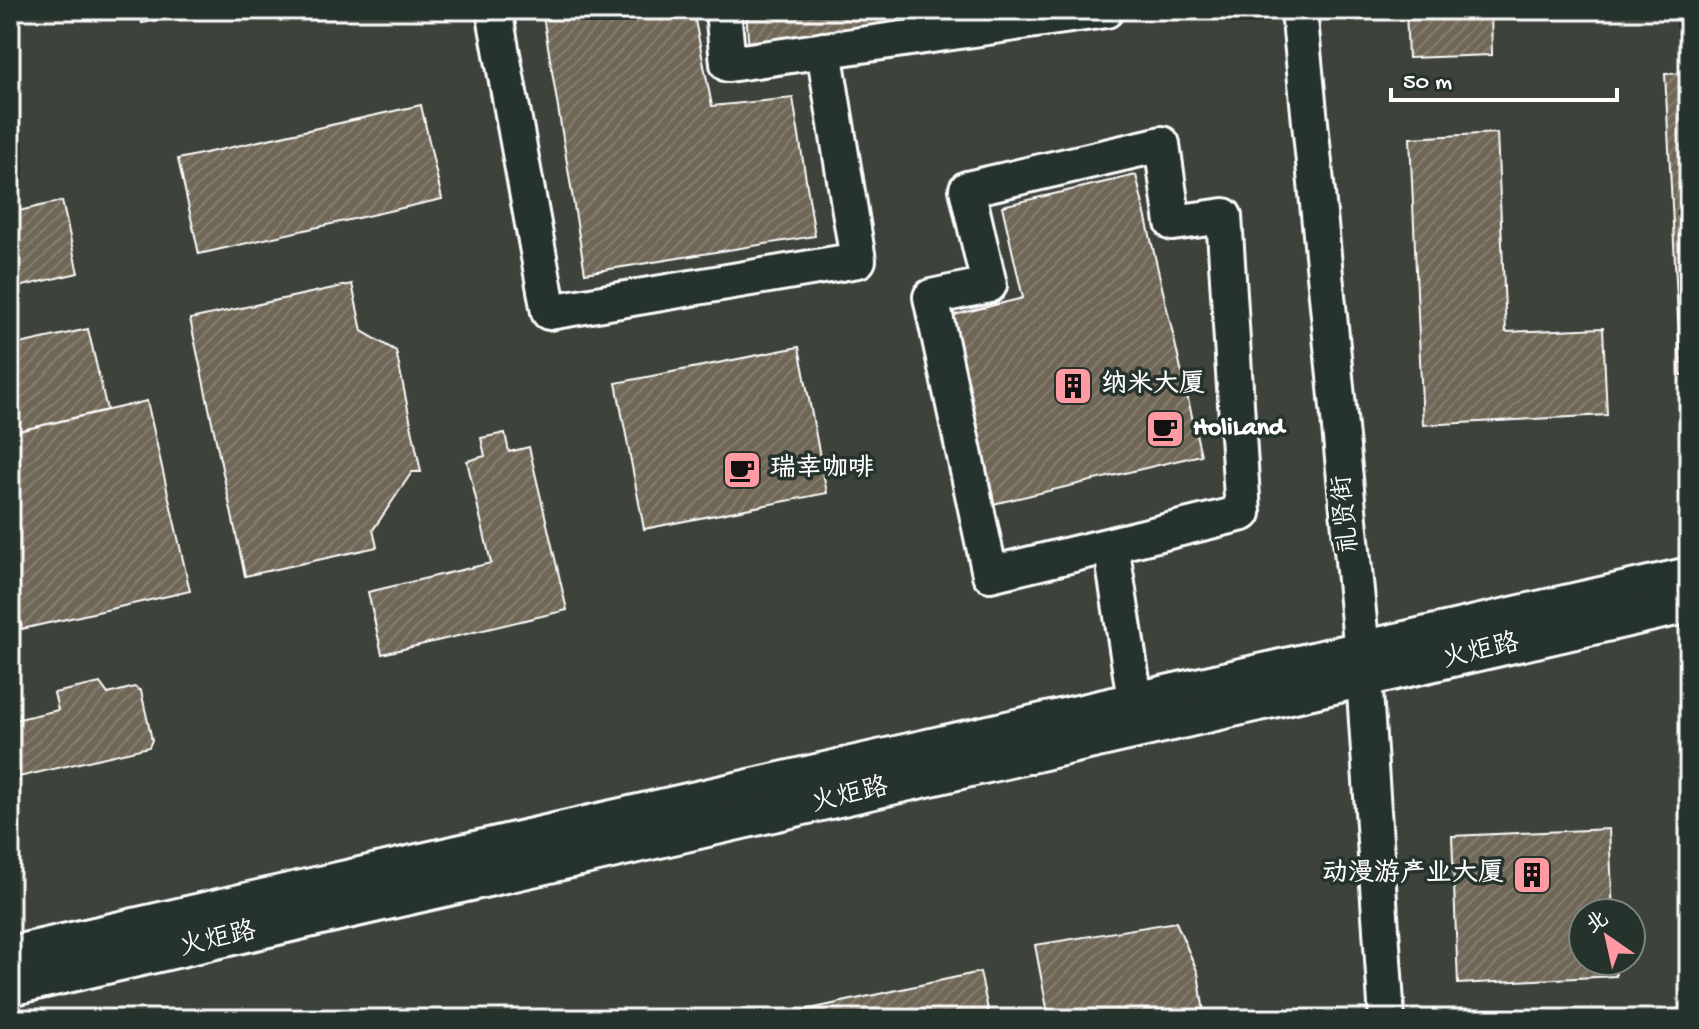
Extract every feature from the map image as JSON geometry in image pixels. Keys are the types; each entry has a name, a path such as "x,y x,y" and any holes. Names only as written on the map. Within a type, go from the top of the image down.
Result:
{"street":[{"path":"494,10 549,312 858,260 824,50"},
{"path":"723,10 728,64 1106,10"},
{"name":"礼贤街","path":"1299,10 1363,665 1387,1019"},
{"path":"1162,144 1173,223 1224,216 1243,513 1111,545 990,574 931,297 989,285 967,189 1162,144"},
{"path":"1111,545 1135,700"},
{"name":"火炬路","path":"10,988 1363,665 1689,575"},
{"name":"火炬路","path":"10,954 1135,700 1363,665 1689,605"}],"shaded area":[{"path":"10,10 1689,10 1689,1019 10,1019"}],"building":[{"path":"140,10 221,10 142,23"},
{"path":"542,10 693,10 712,106 793,98 815,236 585,273"},
{"path":"746,10 1008,10 749,51"},
{"path":"1406,10 1491,10 1492,55 1408,58"},
{"path":"1689,73 1689,374 1681,375 1665,74"},
{"path":"421,105 442,199 199,254 178,159"},
{"path":"1497,133 1506,332 1603,328 1607,415 1423,425 1410,138"},
{"name":"纳米大厦","path":"1136,175 1201,455 989,505 946,317 1023,298 1002,206"},
{"path":"62,201 78,273 10,289 10,213"},
{"path":"352,284 362,331 396,351 421,472 412,472 373,530 377,547 245,576 190,319"},
{"path":"88,329 107,410 10,433 10,346"},
{"path":"799,347 827,493 644,529 616,383"},
{"path":"147,401 190,591 22,629 10,574 10,433"},
{"path":"505,433 509,452 529,447 567,610 382,654 368,592 491,563 467,461 485,456 481,438"},
{"path":"100,683 108,694 134,687 141,691 152,740 149,747 10,779 10,721 58,710 54,693"},
{"name":"动漫游产业大厦","path":"1609,829 1612,897 1567,897 1567,977 1596,977 1458,984 1452,836"},
{"path":"1176,922 1198,973 1205,1019 1049,1019 1035,945"},
{"path":"980,972 990,1019 764,1019"}],"place":[{"name":"纳米大厦","path":"1073,386"},
{"name":"HoliLand","path":"1165,429"},
{"name":"瑞幸咖啡","path":"742,470"},
{"name":"动漫游产业大厦","path":"1532,875"}]}
